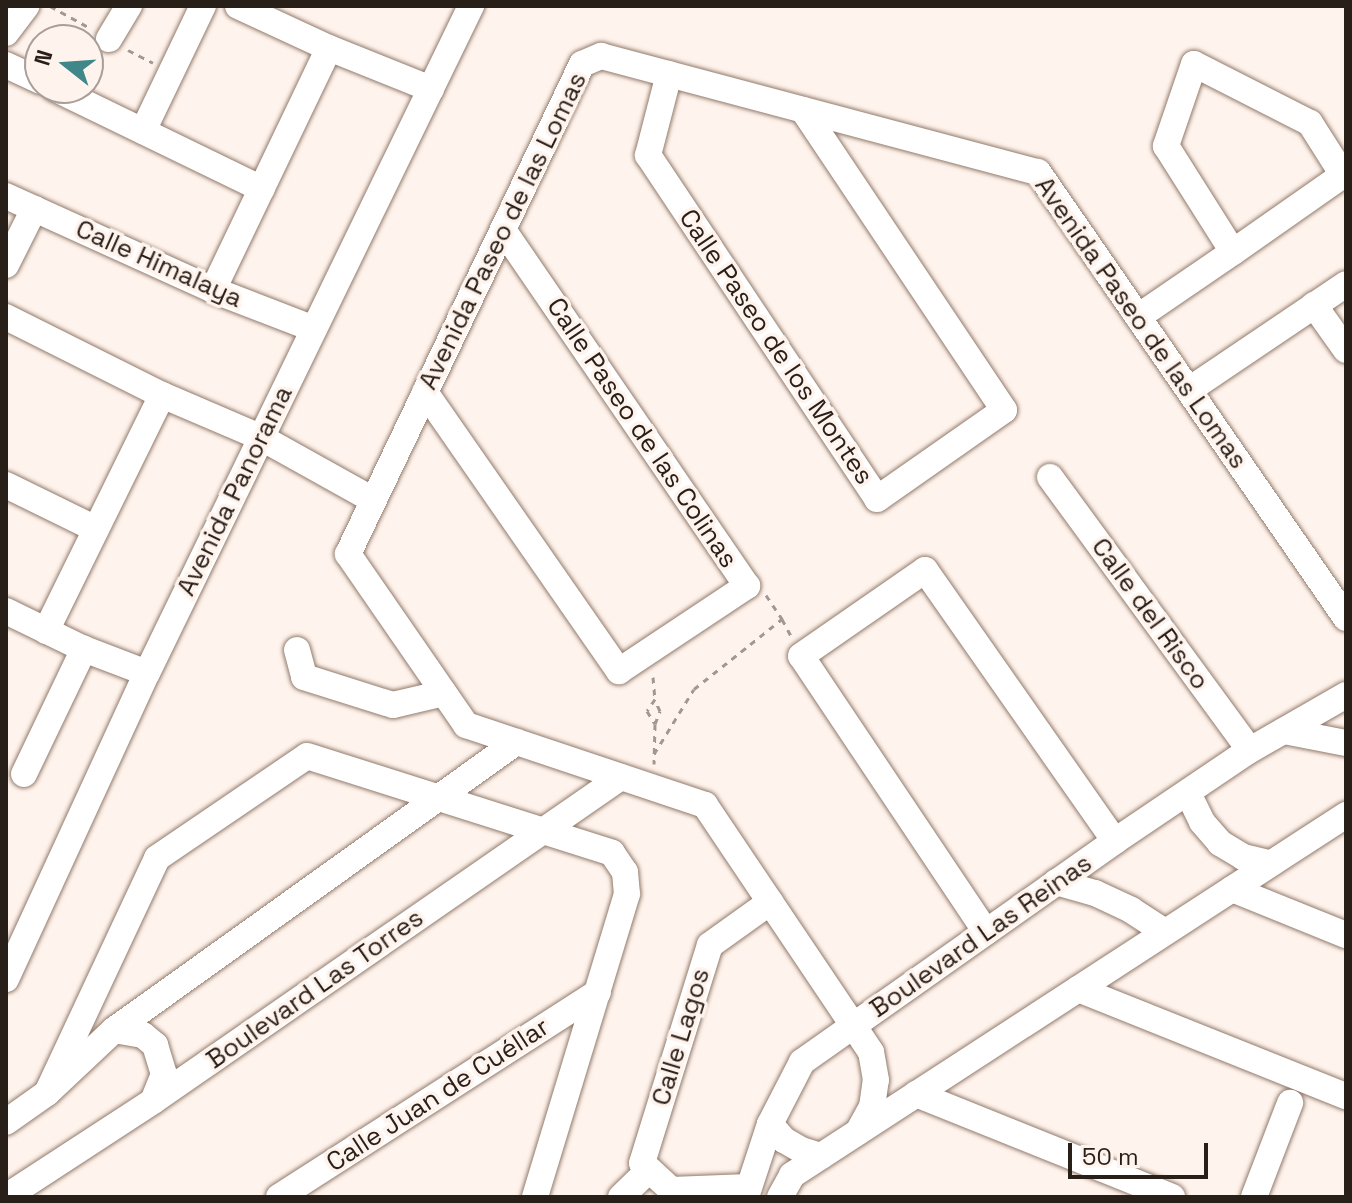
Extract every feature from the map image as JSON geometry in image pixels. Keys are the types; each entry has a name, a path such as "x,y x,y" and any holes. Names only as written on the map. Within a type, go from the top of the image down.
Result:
{"street":[{"path":"6,33 26,6"},
{"path":"109,39 129,6"},
{"path":"143,131 203,6"},
{"path":"238,6 329,48 431,89"},
{"name":"Avenida Panorama","path":"6,979 147,673 471,6"},
{"path":"213,290 329,48"},
{"name":"Avenida Paseo de las Lomas","path":"858,1132 872,1107 876,1080 871,1052 705,805 466,725 348,554 582,64 601,56 1038,172 1346,618"},
{"path":"1138,317 1233,252 1343,175 1310,123 1194,64 1166,146 1233,252"},
{"name":"Calle Paseo de los Montes","path":"669,74 648,155 877,499 1004,410 803,110"},
{"path":"87,104 262,189"},
{"name":"Calle Himalaya","path":"6,196 213,290 314,329"},
{"path":"6,265 34,209"},
{"name":"Calle Paseo de las Colinas","path":"425,392 619,671 747,586 503,230"},
{"path":"1189,390 1346,284"},
{"path":"1314,305 1346,350"},
{"path":"6,317 162,395 260,437 373,500"},
{"path":"46,631 162,395"},
{"name":"Calle del Risco","path":"1050,477 1250,750"},
{"path":"6,485 96,529"},
{"path":"986,932 801,656 925,570 1115,841"},
{"path":"6,611 84,649 147,673"},
{"path":"24,774 84,649"},
{"path":"297,650 304,677 393,705 444,693"},
{"name":"Boulevard Las Reinas","path":"748,1192 770,1124 802,1062 1115,841 1250,750 1346,695"},
{"path":"1284,731 1346,743"},
{"path":"21,1106 114,1030 516,742"},
{"path":"21,1106 157,858 307,756 612,853 625,872 627,894 534,1196"},
{"name":"Boulevard Las Torres","path":"6,1197 153,1101 621,777"},
{"path":"1188,793 1202,822 1220,843 1243,857 1270,863"},
{"path":"780,1197 792,1175 1346,815"},
{"path":"1056,882 1095,893 1131,910 1165,932"},
{"path":"1232,889 1346,935"},
{"name":"Calle Lagos","path":"649,1170 642,1163 710,945 770,902"},
{"path":"1078,989 1346,1096"},
{"name":"Calle Juan de Cuéllar","path":"279,1197 598,992"},
{"path":"114,1030 129,1030 155,1045 164,1074 161,1088 153,1101"},
{"path":"916,1094 1172,1197"},
{"path":"1254,1197 1290,1103"},
{"path":"770,1124 784,1140 801,1150 821,1156"},
{"path":"621,1197 649,1170 675,1194 748,1192"}],"path":[{"path":"654,754 694,689 782,619 801,656"},
{"path":"651,650 655,699 660,711 655,724 653,788"},
{"path":"655,699 647,711 655,724"}]}
